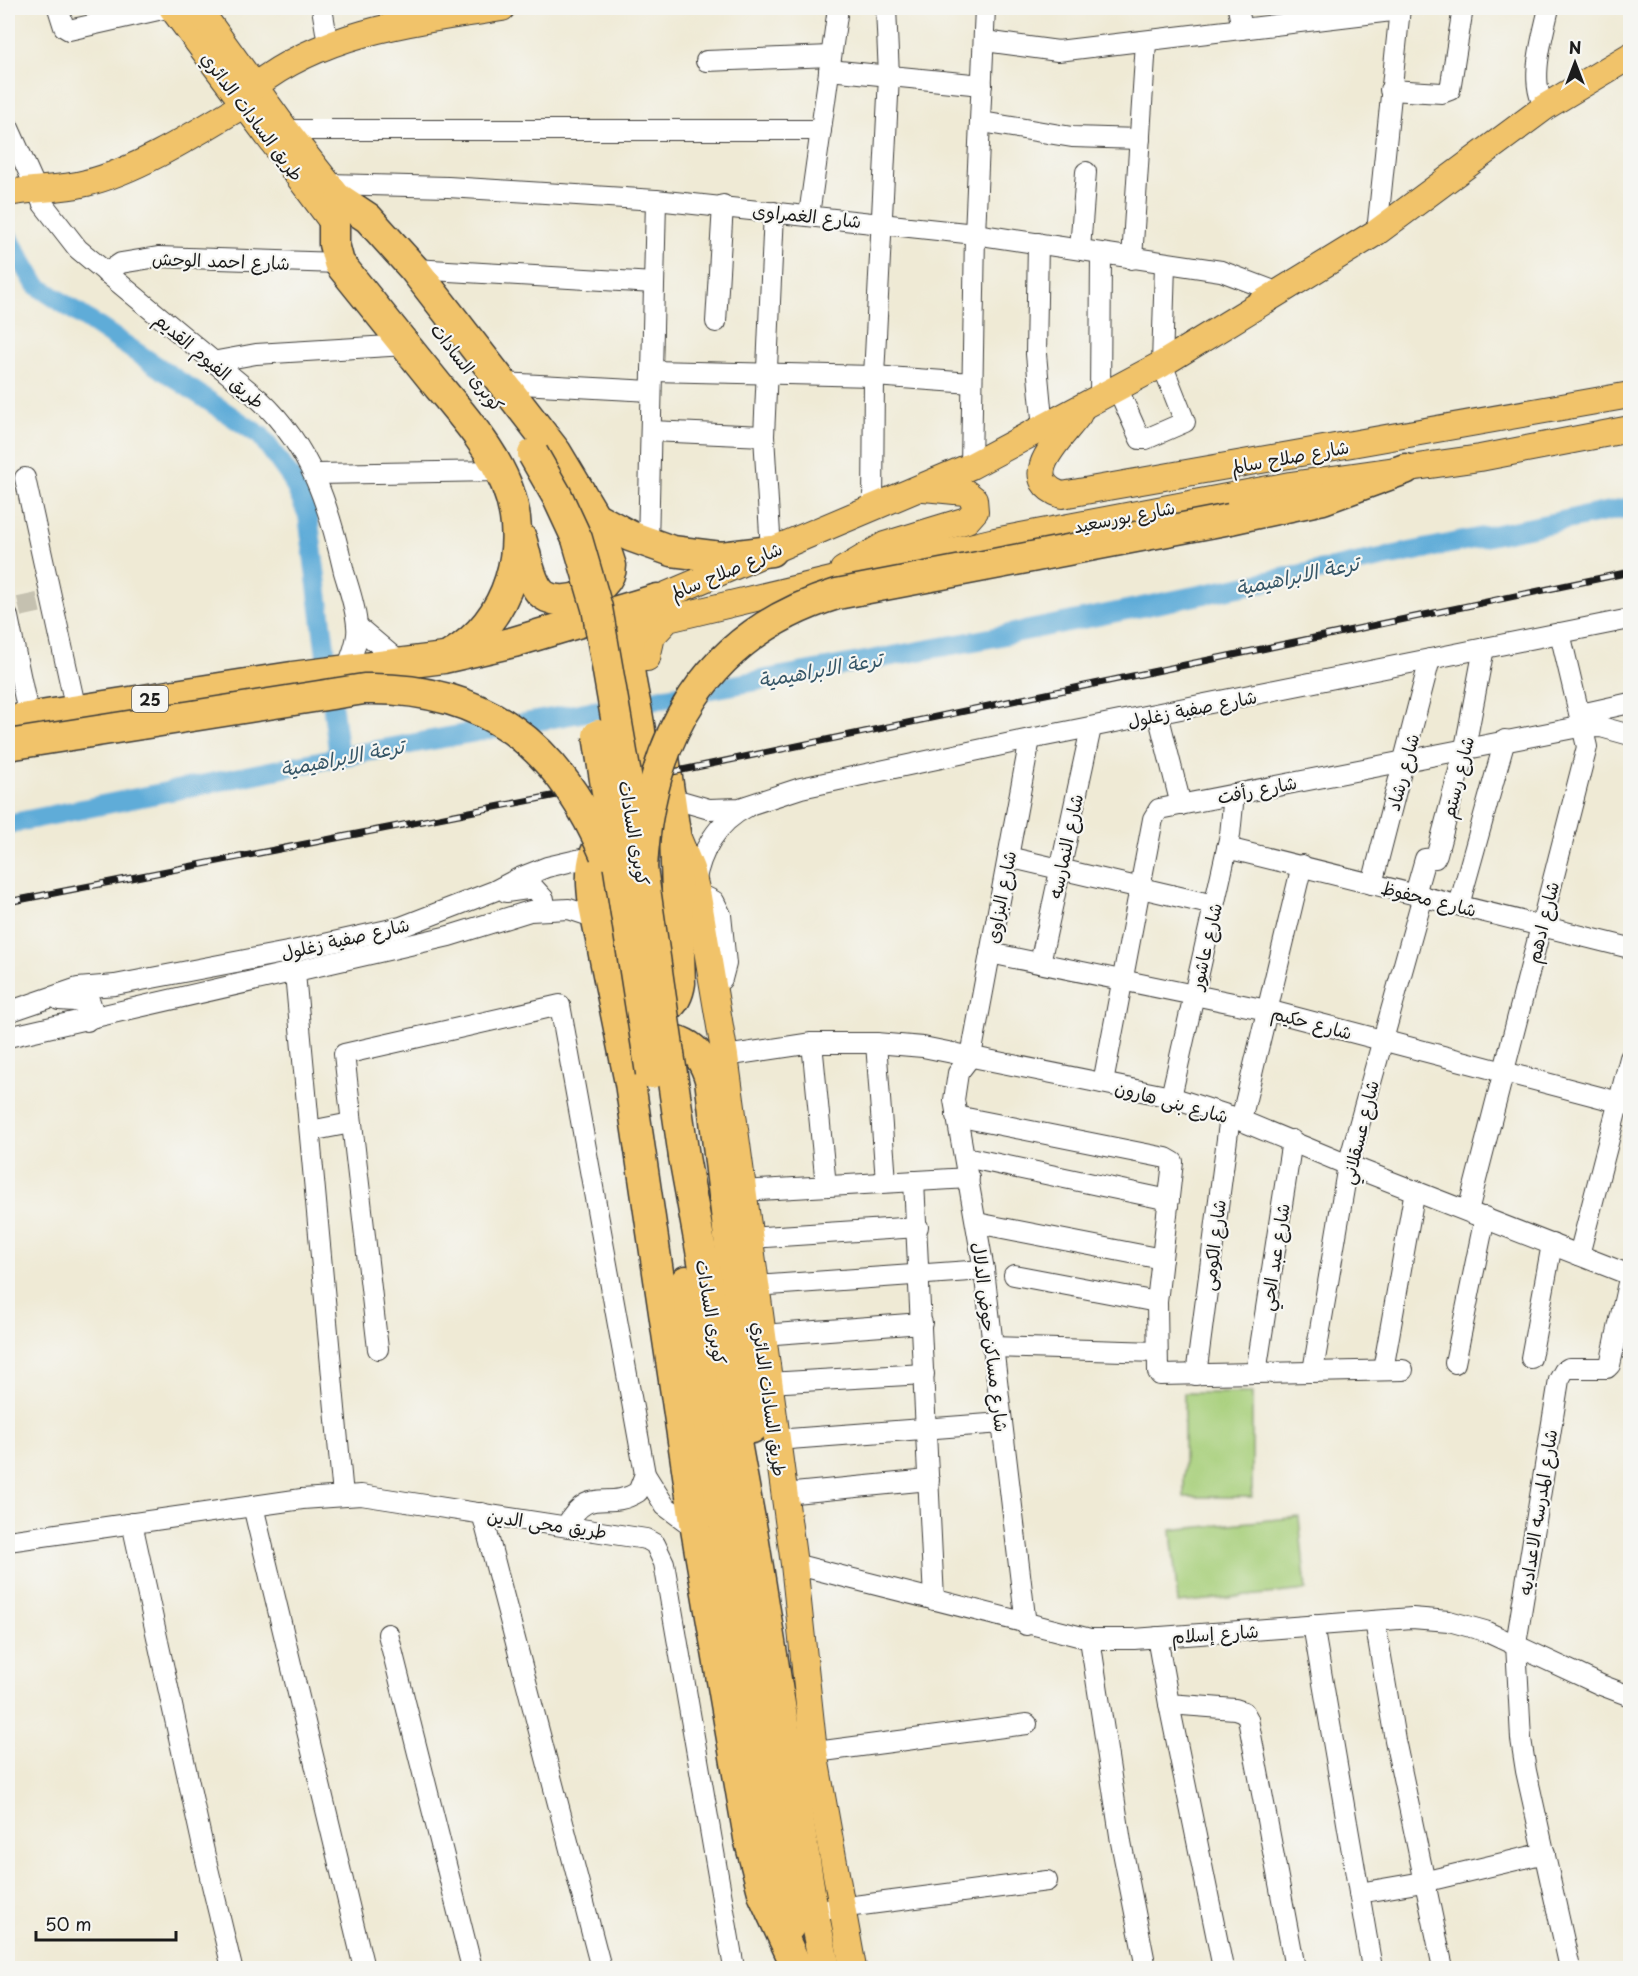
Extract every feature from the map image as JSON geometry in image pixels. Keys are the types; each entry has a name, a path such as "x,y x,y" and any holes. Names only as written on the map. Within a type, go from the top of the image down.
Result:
{"highway":[{"path":"335,203 368,218 414,269 561,459 595,517 611,566 611,574 601,586 567,601 549,598 536,586 512,504 516,463 463,417 339,263 334,244 335,203"},
{"name":"كوبرى السادات","path":"335,203 516,463 567,517 592,585 642,868 675,1161"},
{"name":"كوبرى السادات","path":"516,463 555,538 573,594 586,657 621,890 675,1161 741,1539"},
{"path":"642,868 644,832 650,796 670,736 683,710 705,680 737,646 760,629 810,603 837,594 1323,500 1406,469"},
{"path":"595,517 648,544 672,551 712,556 745,556 771,551"},
{"path":"444,658 478,634 500,605 514,567 517,527"},
{"path":"612,995 624,1008 642,1015 659,1012 678,996 675,833 670,798 650,734 638,661 628,644 639,615 657,599"},
{"name":"شارع صلاح سالم","path":"76,710 292,677 403,665 444,658 524,639 657,599"},
{"name":"كوبرى السادات","path":"8,745 364,690 407,690 428,694 449,699 511,728 546,758 576,794 621,890"},
{"name":"25","path":"18,719 76,710"},
{"path":"650,734 639,779 605,834 595,857 591,880 596,918 630,1083 696,1529 754,1867 795,1967"},
{"path":"630,1083 634,1062 643,1051 653,1044 666,1041 692,1047 717,1067 742,1191"},
{"path":"717,1067 752,1431 741,1539 795,1967"},
{"name":"طريق السادات الدائري","path":"741,1539 802,1754 827,1909 826,1967"}],"main road":[{"name":"طريق السادات الدائري","path":"172,8 249,95 335,203"},
{"name":"طريق السادات الدائري","path":"198,8 249,95 286,130 335,203"},
{"path":"8,193 34,188 66,188 89,183 120,171 195,134 290,62 395,16 502,8"},
{"name":"شارع صلاح سالم","path":"657,599 971,466 1162,364 1377,232 1545,107 1630,56"},
{"name":"شارع صلاح سالم","path":"1100,397 1042,462 1040,473 1044,483 1052,491 1062,495 1630,395"},
{"path":"1445,429 1537,434 1629,429"},
{"name":"شارع بورسعيد","path":"638,661 652,636 668,619 831,579 995,541 1105,519 1290,485 1523,450 1629,429"},
{"path":"831,579 865,554 885,544 967,520 975,511 974,500 965,492 922,488"},
{"path":"675,833 689,863 713,987 717,1067"},
{"name":"طريق السادات الدائري","path":"742,1191 794,1564 802,1754"},
{"name":"طريق السادات الدائري","path":"827,1909 854,1968"}],"street":[{"path":"58,8 64,27 69,30 167,8"},
{"path":"322,8 328,44"},
{"path":"809,215 838,8"},
{"path":"873,508 874,376 889,76 886,8"},
{"path":"971,466 975,234 982,122 985,8"},
{"path":"1238,8 1242,29"},
{"path":"1390,90 1442,93 1450,90 1463,8"},
{"path":"1545,107 1537,96 1549,8"},
{"path":"985,41 1058,51 1400,9 1377,232"},
{"path":"1132,259 1146,42"},
{"path":"706,61 830,63 889,76 982,85"},
{"path":"982,122 1072,137 1140,138"},
{"name":"طريق الفيوم القديم","path":"8,126 34,188 65,234 106,273 272,411 292,434 315,474 333,525 358,627 346,670"},
{"path":"286,130 821,130"},
{"path":"1080,249 1086,172"},
{"name":"شارع الغمراوى","path":"335,203 448,187 723,206 975,234 1221,271 1279,293"},
{"path":"648,544 656,200"},
{"path":"716,322 723,206"},
{"path":"771,551 764,436 774,212"},
{"path":"1038,243 1036,354 1043,429"},
{"path":"1101,253 1100,397 1140,439 1146,439 1183,423 1185,418 1162,364 1165,264"},
{"name":"شارع احمد الوحش","path":"106,273 122,263 158,257 339,263"},
{"path":"414,269 654,283"},
{"path":"212,362 256,354 406,345"},
{"path":"652,371 874,376 972,383"},
{"path":"502,383 651,391"},
{"path":"651,431 764,436"},
{"path":"315,474 516,463"},
{"path":"26,478 47,601 76,710"},
{"path":"11,612 18,719"},
{"name":"شارع صفية زغلول","path":"670,798 709,810 740,808 801,788 1030,739 1630,618"},
{"path":"358,627 403,665"},
{"name":"شارع ادهم","path":"1455,1363 1476,1214 1504,1072 1587,747 1560,633"},
{"name":"شارع رستم","path":"1419,895 1425,859 1436,856 1465,748 1484,648"},
{"name":"شارع رشاد","path":"1372,884 1406,760 1430,659"},
{"path":"1582,721 1630,703"},
{"path":"1158,714 1181,805"},
{"name":"شارع رأفت","path":"1103,1083 1154,815 1159,810 1505,740 1582,721 1630,735"},
{"name":"شارع النمارسه","path":"1040,963 1090,728"},
{"name":"شارع البزاوى","path":"970,1056 1030,739"},
{"path":"1459,905 1505,740"},
{"name":"شارع عاشور","path":"1170,1097 1233,821 1234,794"},
{"name":"شارع صفية زغلول","path":"695,889 702,856 709,843 729,819 755,803"},
{"name":"شارع صفية زغلول","path":"8,1012 78,988 148,979 401,927 548,867 595,857 675,833"},
{"name":"شارع محفوظ","path":"1227,848 1630,948"},
{"path":"1008,857 1214,904"},
{"name":"شارع الكومى","path":"1196,1375 1235,1118 1267,1010 1302,865"},
{"path":"487,893 534,888 542,894 542,909"},
{"name":"شارع عسقلاني","path":"1312,1371 1348,1165 1383,1041 1419,895"},
{"name":"شارع صفية زغلول","path":"8,1037 295,973 449,936 542,909 569,909 596,918"},
{"name":"شارع حكيم","path":"990,953 1267,1010 1625,1103"},
{"path":"295,973 343,1496"},
{"path":"47,999 90,1002 94,1014 87,1020"},
{"path":"378,1349 343,1057 346,1053 560,1005 645,1474 665,1506 696,1529"},
{"path":"812,1043 825,1186"},
{"name":"شارع بنى هارون","path":"717,1067 812,1043 876,1043 923,1047 1170,1097 1235,1118 1348,1165 1630,1274"},
{"path":"876,1043 886,1182"},
{"name":"شارع مساكن حوض الدلال","path":"970,1056 958,1073 955,1086 956,1116 984,1270 1026,1624"},
{"path":"1579,1255 1625,1103 1630,1058"},
{"path":"956,1116 1170,1160 1175,1166 1157,1302 1157,1352 1160,1375 1402,1370"},
{"path":"309,1131 351,1123"},
{"name":"شارع عبد الحي","path":"1256,1373 1292,1140"},
{"path":"965,1156 1169,1200"},
{"path":"742,1191 969,1178"},
{"path":"914,1181 918,1227 934,1600"},
{"path":"1383,1370 1415,1190"},
{"path":"977,1223 1162,1259"},
{"path":"749,1238 918,1227"},
{"path":"1531,1358 1552,1244"},
{"path":"755,1286 984,1270"},
{"name":"شارع المدرسه الاعداديه","path":"1569,1968 1521,1739 1516,1644 1559,1380 1569,1368 1606,1368 1610,1365 1630,1274"},
{"path":"1014,1275 1157,1302"},
{"path":"762,1335 922,1323"},
{"path":"992,1347 1157,1352"},
{"path":"768,1383 924,1374"},
{"path":"776,1440 1002,1423"},
{"path":"566,1526 573,1513 587,1502 621,1500 638,1492 645,1474"},
{"path":"783,1494 929,1480"},
{"name":"طريق محى الدين","path":"8,1541 253,1506 361,1495 646,1539 662,1553 734,1968"},
{"path":"253,1506 364,1968"},
{"path":"482,1514 601,1968"},
{"path":"132,1523 232,1968"},
{"name":"شارع إسلام","path":"794,1564 1090,1639 1157,1637 1412,1618 1449,1622 1485,1631 1630,1696"},
{"path":"1375,1621 1423,1882 1443,1968"},
{"path":"1313,1625 1372,1968"},
{"path":"388,1634 472,1968"},
{"path":"1157,1637 1223,1968"},
{"path":"1090,1639 1121,1842 1146,1968"},
{"path":"1169,1704 1235,1709 1244,1712 1248,1719 1295,1968"},
{"path":"802,1754 1027,1724"},
{"path":"1359,1893 1423,1882 1545,1853"},
{"path":"827,1909 1047,1881"}],"green space":[{"path":"1184,1393 1252,1393 1252,1497 1184,1497"},
{"path":"1299,1517 1306,1590 1178,1603 1171,1530"}],"waterway":[{"path":"8,237 36,285 261,436 292,479 308,515 339,757"},
{"name":"ترعة الابراهيمية","path":"8,824 339,757 980,640 1630,507"}],"tunnel":[{"path":"19,607 42,602"}],"railway":[{"path":"8,902 639,779 1630,572"}]}
